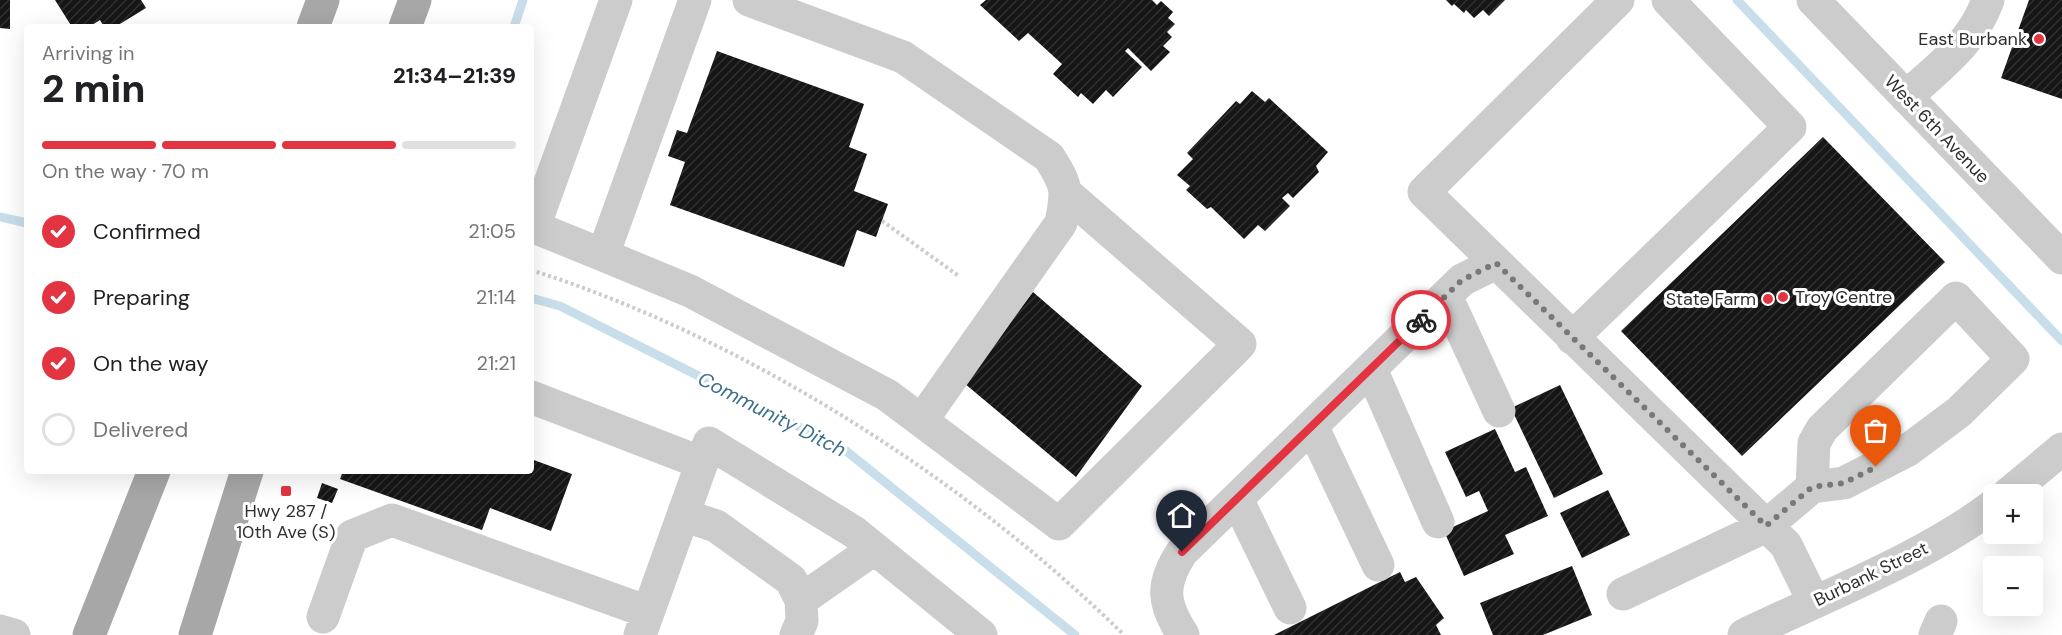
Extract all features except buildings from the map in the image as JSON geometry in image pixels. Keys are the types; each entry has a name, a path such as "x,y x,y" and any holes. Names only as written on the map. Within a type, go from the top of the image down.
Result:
{"main road":[{"path":"314,24 323,0"},
{"path":"406,24 415,0"},
{"path":"89,635 153,474"},
{"path":"195,635 246,474"}],"street":[{"path":"616,0 534,227 690,291 887,395 1059,524 1240,344 1068,194 1049,157 903,57 749,0"},
{"path":"603,255 695,0"},
{"path":"1618,0 1424,192 1786,545 1814,602"},
{"path":"1572,338 1790,127 1668,0"},
{"name":"West 6th Avenue","path":"1813,0 2062,258"},
{"path":"1906,97 1966,43 1980,21 1988,0"},
{"path":"922,420 1061,222 1068,194"},
{"path":"1184,635 1171,615 1166,600 1174,564 1182,552 1462,280 1496,263"},
{"path":"1446,296 1498,411"},
{"path":"1623,594 1766,526 1812,487 1844,483 1908,450 1959,412 2013,359 1956,298 1822,429 1814,443 1812,487"},
{"path":"1371,369 1438,522"},
{"path":"534,398 702,463"},
{"path":"1312,426 1378,565"},
{"path":"323,617 352,536 392,520 644,624 709,443 854,532 981,635"},
{"path":"2020,484 2062,449"},
{"path":"1237,499 1290,608"},
{"name":"Burbank Street","path":"1744,635 1944,537 1983,512"},
{"path":"683,515 716,526 791,580 801,600 802,621 796,635"},
{"path":"801,600 874,549"},
{"path":"0,631 14,635"}],"path":[{"path":"882,221 960,277"},
{"path":"534,271 584,287 745,360 924,468 991,519 1124,635"}],"waterway":[{"path":"515,24 523,0"},
{"path":"1737,0 2062,341"},
{"name":"Community Ditch","path":"0,217 24,222"},
{"name":"Community Ditch","path":"534,299 560,306 845,450 1075,635"}],"way so far":[{"path":"1421,320 1462,280 1496,263 1766,526 1812,487 1844,483 1876,467"}],"place":[{"name":"East Burbank","path":"2039,39"},
{"name":"Troy Centre","path":"1783,297"},
{"name":"State Farm","path":"1768,299"},
{"name":"Hwy 287 / 10th Ave (S)","path":"286,491"}],"route":[{"path":"1182,552 1421,320"}]}
